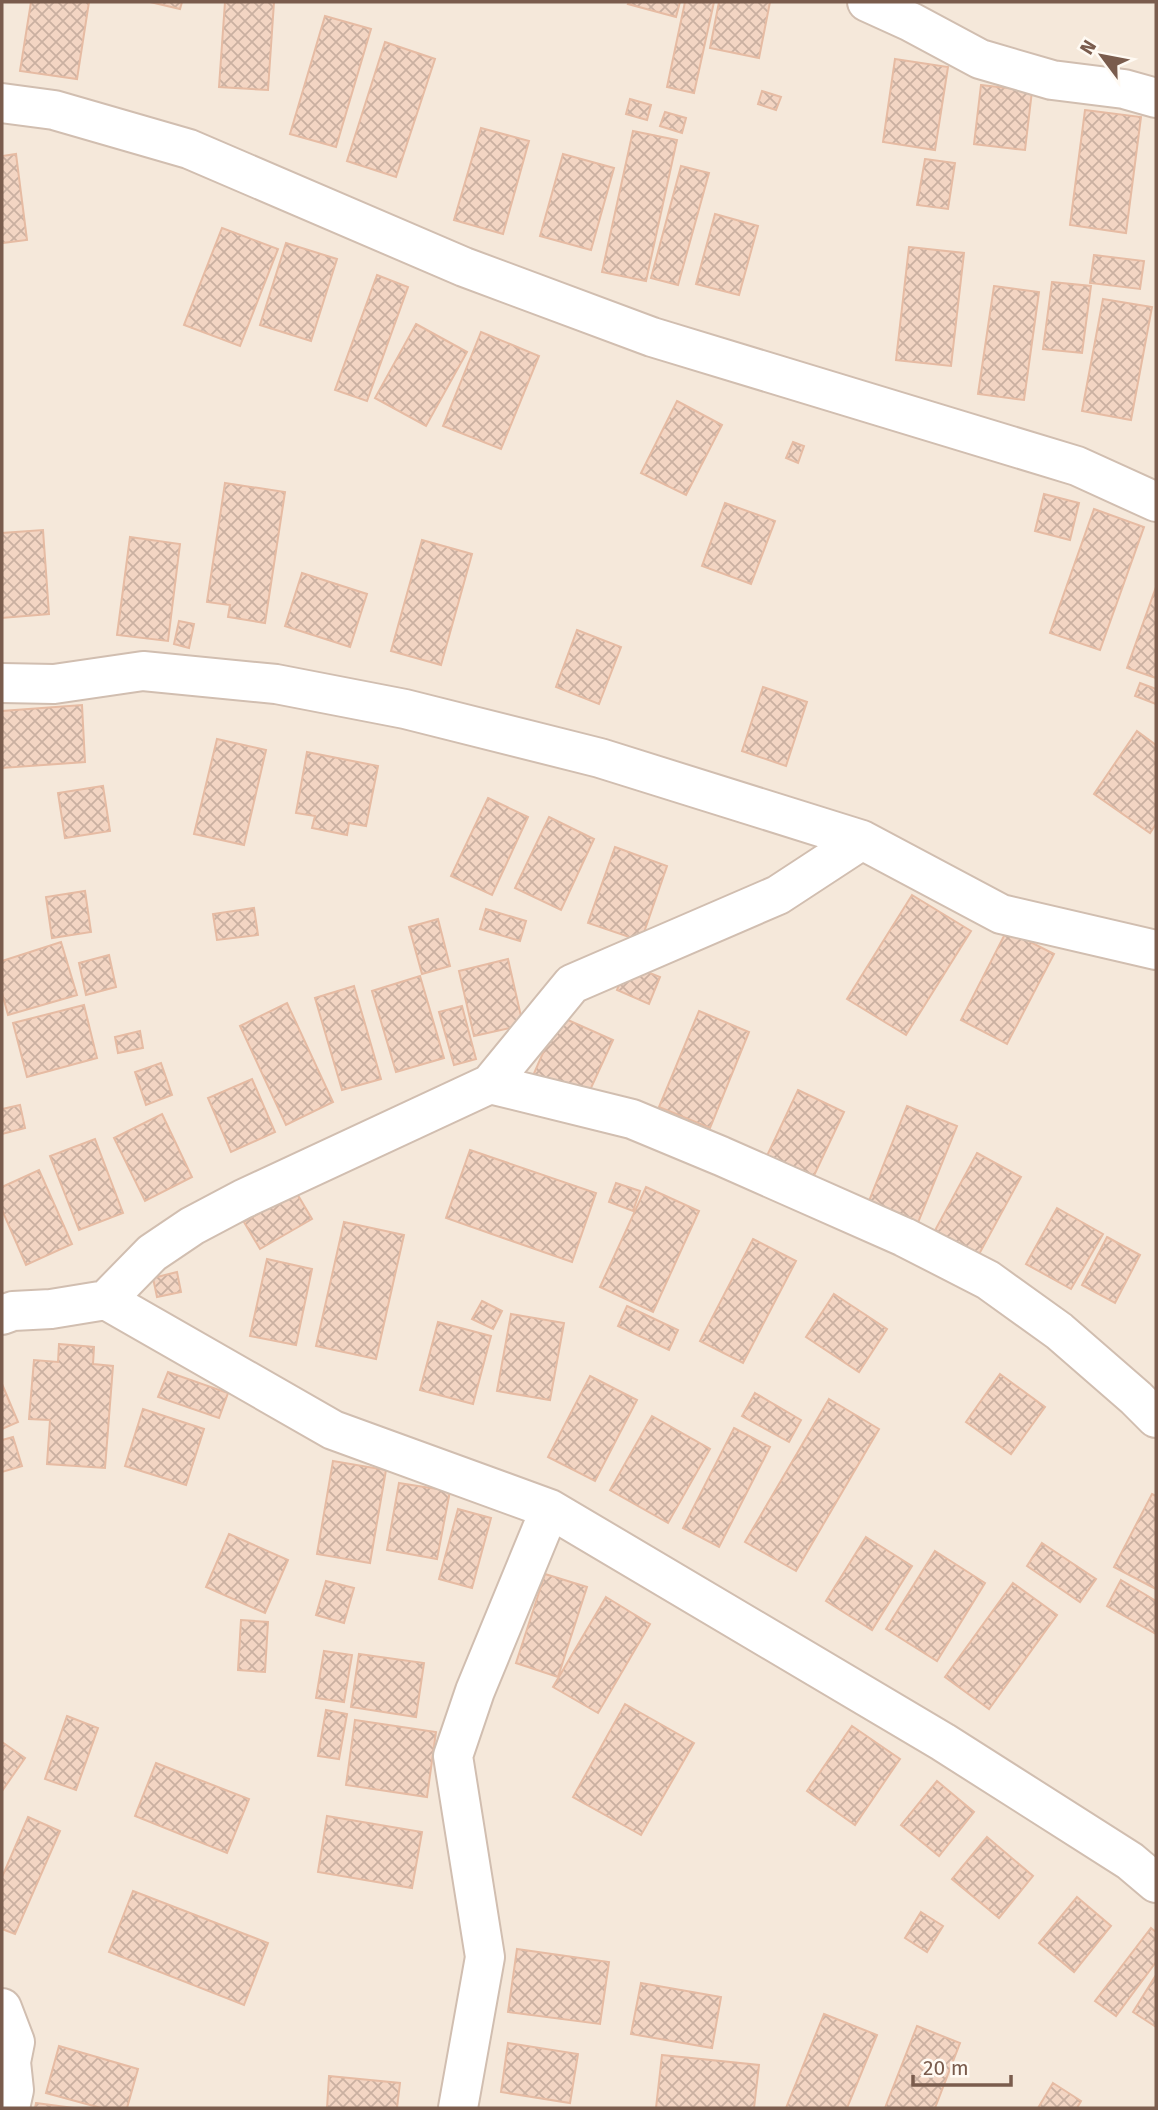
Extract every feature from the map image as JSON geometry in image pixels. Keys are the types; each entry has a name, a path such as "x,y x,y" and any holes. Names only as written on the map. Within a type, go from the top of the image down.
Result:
{"street":[{"path":"867,2 911,22 979,59 1052,80 1124,89 1156,98"},
{"path":"2,103 54,110 189,149 464,267 652,337 1077,466 1156,502"},
{"path":"2,683 54,684 144,671 276,684 405,709 600,758 862,840 1001,914 1156,950"},
{"path":"2,1315 13,1311 51,1309 106,1300 152,1253 192,1226 243,1199 489,1084 572,984 778,895 862,840"},
{"path":"489,1084 632,1119 928,1249 988,1280 1059,1331 1156,1418"},
{"path":"106,1300 333,1430 550,1509 943,1742 1130,1861 1156,1883"},
{"path":"458,2108 485,1957 453,1756 475,1691 550,1509"},
{"path":"2,2008 15,2042 11,2062 14,2090 10,2108"}],"shaded area":[{"path":"2,2 1156,2 1156,2108 2,2108"}],"building":[{"path":"31,2 89,2 77,79 20,71"},
{"path":"150,2 182,2 180,9"},
{"path":"225,2 274,2 268,90 219,87"},
{"path":"680,2 676,17 628,4"},
{"path":"685,2 714,2 694,93 667,87"},
{"path":"719,2 770,2 759,58 710,48"},
{"path":"325,16 371,29 336,147 290,134"},
{"path":"385,42 435,59 396,177 347,161"},
{"path":"895,59 948,67 935,150 883,142"},
{"path":"981,85 1032,91 1025,150 974,144"},
{"path":"762,91 781,97 776,110 758,104"},
{"path":"630,99 651,105 647,120 626,114"},
{"path":"1085,110 1141,117 1126,233 1070,225"},
{"path":"665,112 686,118 682,133 660,126"},
{"path":"481,128 529,141 503,234 454,220"},
{"path":"633,131 677,140 646,281 602,272"},
{"path":"16,154 27,240 2,243 2,156"},
{"path":"563,154 614,168 591,250 540,236"},
{"path":"925,159 955,163 948,209 917,205"},
{"path":"681,166 709,173 678,285 651,278"},
{"path":"715,214 758,226 739,295 696,284"},
{"path":"222,228 278,249 240,346 184,325"},
{"path":"286,243 337,259 311,341 260,325"},
{"path":"909,247 964,253 951,366 896,360"},
{"path":"1094,255 1144,261 1140,289 1090,283"},
{"path":"377,275 408,287 367,401 335,390"},
{"path":"1052,282 1091,286 1082,353 1043,349"},
{"path":"994,286 1039,292 1024,400 978,394"},
{"path":"1103,299 1152,307 1131,420 1082,411"},
{"path":"416,324 467,352 426,426 375,398"},
{"path":"481,332 539,356 501,449 443,426"},
{"path":"677,401 722,425 686,495 641,473"},
{"path":"793,442 804,446 798,463 786,458"},
{"path":"225,483 285,492 265,623 228,617 230,605 207,602"},
{"path":"1044,494 1079,503 1070,540 1035,531"},
{"path":"725,503 775,521 751,584 702,566"},
{"path":"1094,509 1144,527 1100,650 1050,633"},
{"path":"43,530 49,614 2,618 2,533"},
{"path":"130,537 180,544 168,641 117,635"},
{"path":"422,540 472,554 441,665 391,651"},
{"path":"302,573 367,594 350,647 285,626"},
{"path":"1156,587 1156,678 1127,668"},
{"path":"179,621 194,624 189,648 174,644"},
{"path":"577,630 621,647 599,704 556,687"},
{"path":"1140,683 1156,689 1156,704 1135,696"},
{"path":"763,687 807,702 786,766 742,751"},
{"path":"82,705 85,762 2,768 2,711"},
{"path":"1137,731 1156,745 1156,824 1150,833 1094,794"},
{"path":"217,739 266,750 244,845 194,834"},
{"path":"307,752 378,766 366,826 349,823 347,835 312,828 315,816 296,813"},
{"path":"103,786 110,831 65,838 58,793"},
{"path":"488,798 528,817 492,895 451,876"},
{"path":"549,817 594,839 561,910 515,888"},
{"path":"615,847 667,866 641,941 588,923"},
{"path":"85,891 91,932 52,938 46,897"},
{"path":"912,895 971,931 906,1035 847,999"},
{"path":"254,908 258,935 217,940 213,914"},
{"path":"486,909 526,921 520,941 480,929"},
{"path":"438,919 450,966 422,974 409,927"},
{"path":"1007,930 1054,954 1007,1044 961,1020"},
{"path":"61,942 77,995 8,1015 2,993 2,961"},
{"path":"109,955 116,987 86,995 79,963"},
{"path":"508,959 523,1025 474,1036 459,971"},
{"path":"627,964 660,977 649,1004 617,990"},
{"path":"420,976 444,1058 396,1072 372,991"},
{"path":"354,986 381,1079 342,1090 315,998"},
{"path":"287,1003 333,1102 286,1125 240,1026"},
{"path":"84,1005 97,1058 27,1077 13,1023"},
{"path":"462,1006 476,1059 454,1065 439,1012"},
{"path":"699,1011 749,1032 710,1128 659,1107"},
{"path":"559,1016 613,1040 585,1101 532,1078"},
{"path":"140,1031 143,1048 118,1053 115,1037"},
{"path":"161,1063 172,1095 146,1105 135,1072"},
{"path":"252,1079 275,1132 231,1152 208,1098"},
{"path":"798,1090 844,1112 810,1184 764,1162"},
{"path":"20,1105 25,1128 2,1134 2,1109"},
{"path":"907,1106 957,1126 917,1225 867,1206"},
{"path":"162,1114 192,1177 145,1201 114,1138"},
{"path":"95,1139 123,1213 79,1230 50,1156"},
{"path":"470,1150 596,1193 572,1262 446,1218"},
{"path":"977,1153 1021,1177 977,1258 933,1234"},
{"path":"39,1170 72,1244 26,1265 2,1210 2,1187"},
{"path":"616,1183 640,1191 633,1211 609,1202"},
{"path":"646,1187 699,1211 653,1312 600,1287"},
{"path":"296,1192 312,1219 260,1249 244,1222"},
{"path":"1057,1208 1103,1234 1071,1289 1026,1264"},
{"path":"344,1222 404,1235 376,1359 316,1346"},
{"path":"1107,1237 1140,1255 1115,1303 1082,1285"},
{"path":"753,1239 796,1261 743,1363 700,1341"},
{"path":"267,1259 312,1269 296,1345 250,1336"},
{"path":"177,1272 181,1292 157,1297 153,1278"},
{"path":"834,1294 887,1329 859,1372 806,1337"},
{"path":"482,1301 502,1311 493,1329 472,1319"},
{"path":"627,1306 678,1330 669,1350 618,1326"},
{"path":"511,1314 564,1323 550,1400 497,1391"},
{"path":"438,1322 491,1336 473,1404 420,1390"},
{"path":"59,1344 94,1347 93,1364 113,1366 105,1468 47,1464 50,1420 29,1419 34,1360 58,1362"},
{"path":"168,1372 228,1393 219,1418 158,1397"},
{"path":"1000,1374 1045,1407 1011,1454 966,1422"},
{"path":"590,1376 637,1400 595,1481 548,1457"},
{"path":"2,1384 18,1422 2,1429"},
{"path":"755,1393 801,1420 789,1442 742,1416"},
{"path":"829,1399 879,1429 796,1571 745,1542"},
{"path":"143,1409 204,1429 186,1485 125,1466"},
{"path":"652,1416 710,1449 668,1523 610,1490"},
{"path":"734,1428 770,1447 719,1547 683,1528"},
{"path":"13,1437 22,1466 2,1472 2,1440"},
{"path":"333,1461 386,1470 370,1563 317,1554"},
{"path":"399,1483 450,1491 437,1559 387,1550"},
{"path":"1152,1494 1156,1496 1156,1589 1114,1567"},
{"path":"458,1509 491,1518 472,1588 439,1579"},
{"path":"229,1534 288,1560 265,1613 206,1587"},
{"path":"866,1537 912,1566 872,1630 826,1601"},
{"path":"1042,1543 1096,1579 1080,1602 1027,1566"},
{"path":"935,1551 985,1583 937,1661 886,1629"},
{"path":"545,1574 587,1587 558,1677 516,1663"},
{"path":"1121,1580 1156,1601 1156,1634 1107,1606"},
{"path":"326,1581 354,1588 344,1623 316,1615"},
{"path":"1013,1583 1057,1615 989,1709 945,1677"},
{"path":"606,1597 650,1624 598,1713 553,1687"},
{"path":"241,1620 268,1622 265,1672 238,1670"},
{"path":"324,1651 352,1655 344,1702 316,1698"},
{"path":"359,1654 424,1663 416,1717 351,1707"},
{"path":"625,1704 694,1743 641,1835 573,1797"},
{"path":"326,1710 347,1714 339,1759 318,1756"},
{"path":"67,1716 98,1728 76,1790 45,1779"},
{"path":"355,1720 436,1732 427,1797 346,1785"},
{"path":"852,1726 900,1759 855,1825 807,1791"},
{"path":"2,1742 25,1758 2,1791"},
{"path":"156,1763 249,1799 227,1853 135,1816"},
{"path":"937,1781 974,1812 939,1856 901,1825"},
{"path":"327,1816 422,1832 412,1888 318,1872"},
{"path":"28,1817 60,1831 15,1934 2,1929 2,1877"},
{"path":"987,1837 1033,1876 999,1918 952,1879"},
{"path":"133,1891 268,1943 244,2005 109,1952"},
{"path":"1077,1897 1111,1926 1074,1972 1039,1943"},
{"path":"921,1912 943,1926 927,1952 905,1938"},
{"path":"1151,1928 1156,1932 1156,1962 1116,2016 1095,2001"},
{"path":"517,1949 609,1962 600,2024 508,2012"},
{"path":"1156,1975 1156,2027 1133,2012"},
{"path":"641,1983 721,1997 712,2048 631,2034"},
{"path":"824,2014 877,2035 847,2108 786,2108"},
{"path":"917,2026 960,2043 935,2108 885,2108"},
{"path":"508,2043 578,2054 570,2103 501,2092"},
{"path":"59,2046 138,2069 127,2108 101,2108 46,2093"},
{"path":"662,2055 759,2065 754,2108 656,2108"},
{"path":"329,2076 400,2083 397,2108 327,2108"},
{"path":"1053,2083 1081,2101 1077,2108 1038,2108"},
{"path":"36,2103 74,2108 35,2108"}]}
